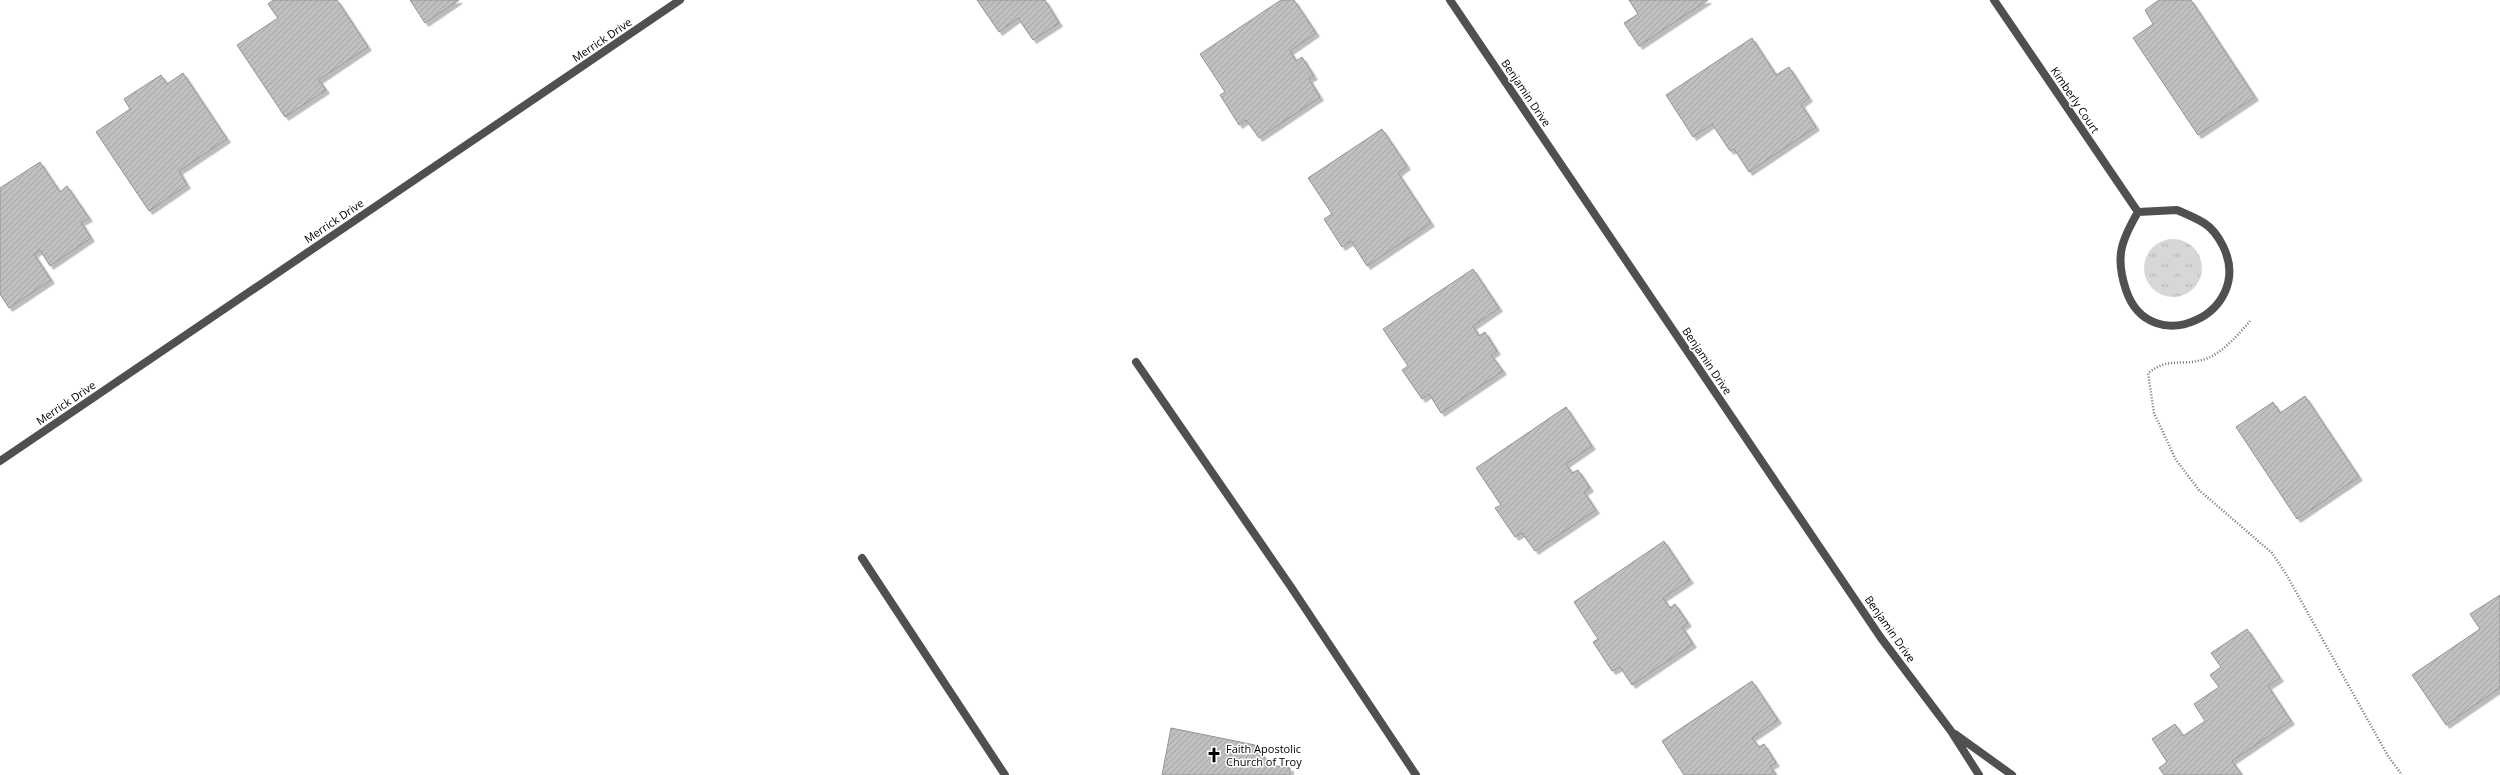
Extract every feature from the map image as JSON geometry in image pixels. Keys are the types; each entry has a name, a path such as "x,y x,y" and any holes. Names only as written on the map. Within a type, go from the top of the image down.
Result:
{"street":[{"name":"Merrick Drive","path":"0,461 680,0"},
{"name":"Benjamin Drive","path":"1450,0 1881,638 1951,731 1979,775"},
{"name":"Kimberly Court","path":"1994,0 2138,212"},
{"path":"2177,210 2205,223 2219,238 2228,255 2229,279 2219,303 2200,320 2174,327 2149,320 2129,300 2119,270 2123,238 2138,212 2177,210"},
{"path":"1136,362 1291,587 1416,775"},
{"path":"862,558 1005,775"},
{"name":"Benjamin Drive","path":"1951,731 2012,775"}],"path":[{"path":"2250,321 2232,342 2202,360 2160,364 2148,373 2154,413 2176,460 2199,490 2272,553 2286,574 2388,756 2402,775"}],"green space":[{"path":"2167,239 2179,239 2194,247 2202,262 2202,274 2194,289 2179,297 2167,297 2152,289 2144,274 2144,262 2152,247"}],"building":[{"path":"273,0 337,0 368,47 319,80 326,90 285,117 237,45 278,18 268,4"},
{"path":"410,0 459,0 425,23"},
{"path":"977,0 1045,0 1059,23 1033,40 1018,18 999,32"},
{"path":"1281,0 1294,0 1316,33 1290,51 1296,61 1302,57 1314,76 1309,79 1320,97 1259,138 1246,120 1239,125 1220,95 1225,92 1200,54"},
{"path":"1629,0 1708,0 1639,46 1624,23 1638,14"},
{"path":"2159,0 2191,0 2255,97 2198,135 2133,38 2153,24 2145,10"},
{"path":"1752,38 1776,75 1789,67 1809,98 1801,104 1816,127 1749,172 1734,149 1730,151 1712,124 1693,137 1666,95"},
{"path":"183,73 227,139 179,171 187,185 149,211 96,132 130,109 124,99 161,75 167,84"},
{"path":"1382,129 1407,166 1398,173 1431,223 1367,266 1351,241 1342,247 1324,219 1332,214 1308,178"},
{"path":"40,162 60,192 67,186 89,218 81,222 91,238 50,266 40,250 34,254 51,280 9,308 0,294 0,188"},
{"path":"1473,269 1499,308 1473,326 1479,336 1485,332 1497,351 1491,355 1503,371 1441,413 1429,394 1422,399 1402,370 1408,366 1383,329"},
{"path":"2305,396 2359,477 2297,519 2236,427 2273,402 2280,413"},
{"path":"1566,407 1592,446 1566,464 1572,473 1578,470 1590,488 1584,492 1596,510 1535,551 1522,533 1515,537 1495,508 1501,505 1476,468"},
{"path":"1664,541 1690,580 1663,598 1670,608 1675,604 1688,623 1682,627 1693,644 1632,685 1620,667 1612,671 1593,642 1598,639 1574,602"},
{"path":"2500,595 2500,688 2446,725 2412,675 2480,629 2470,614"},
{"path":"2247,629 2280,678 2268,686 2291,721 2232,761 2242,775 2164,775 2159,768 2167,762 2152,739 2175,724 2183,736 2205,721 2194,704 2219,687 2210,675 2221,667 2211,653"},
{"path":"1752,681 1778,720 1752,738 1759,747 1764,744 1776,763 1770,766 1776,775 1684,775 1662,741"},
{"name":"Faith Apostolic Church of Troy","path":"1171,728 1255,745 1270,765 1290,768 1290,775 1162,775"}],"place":[{"name":"Faith Apostolic Church of Troy","path":"1214,755"}]}
